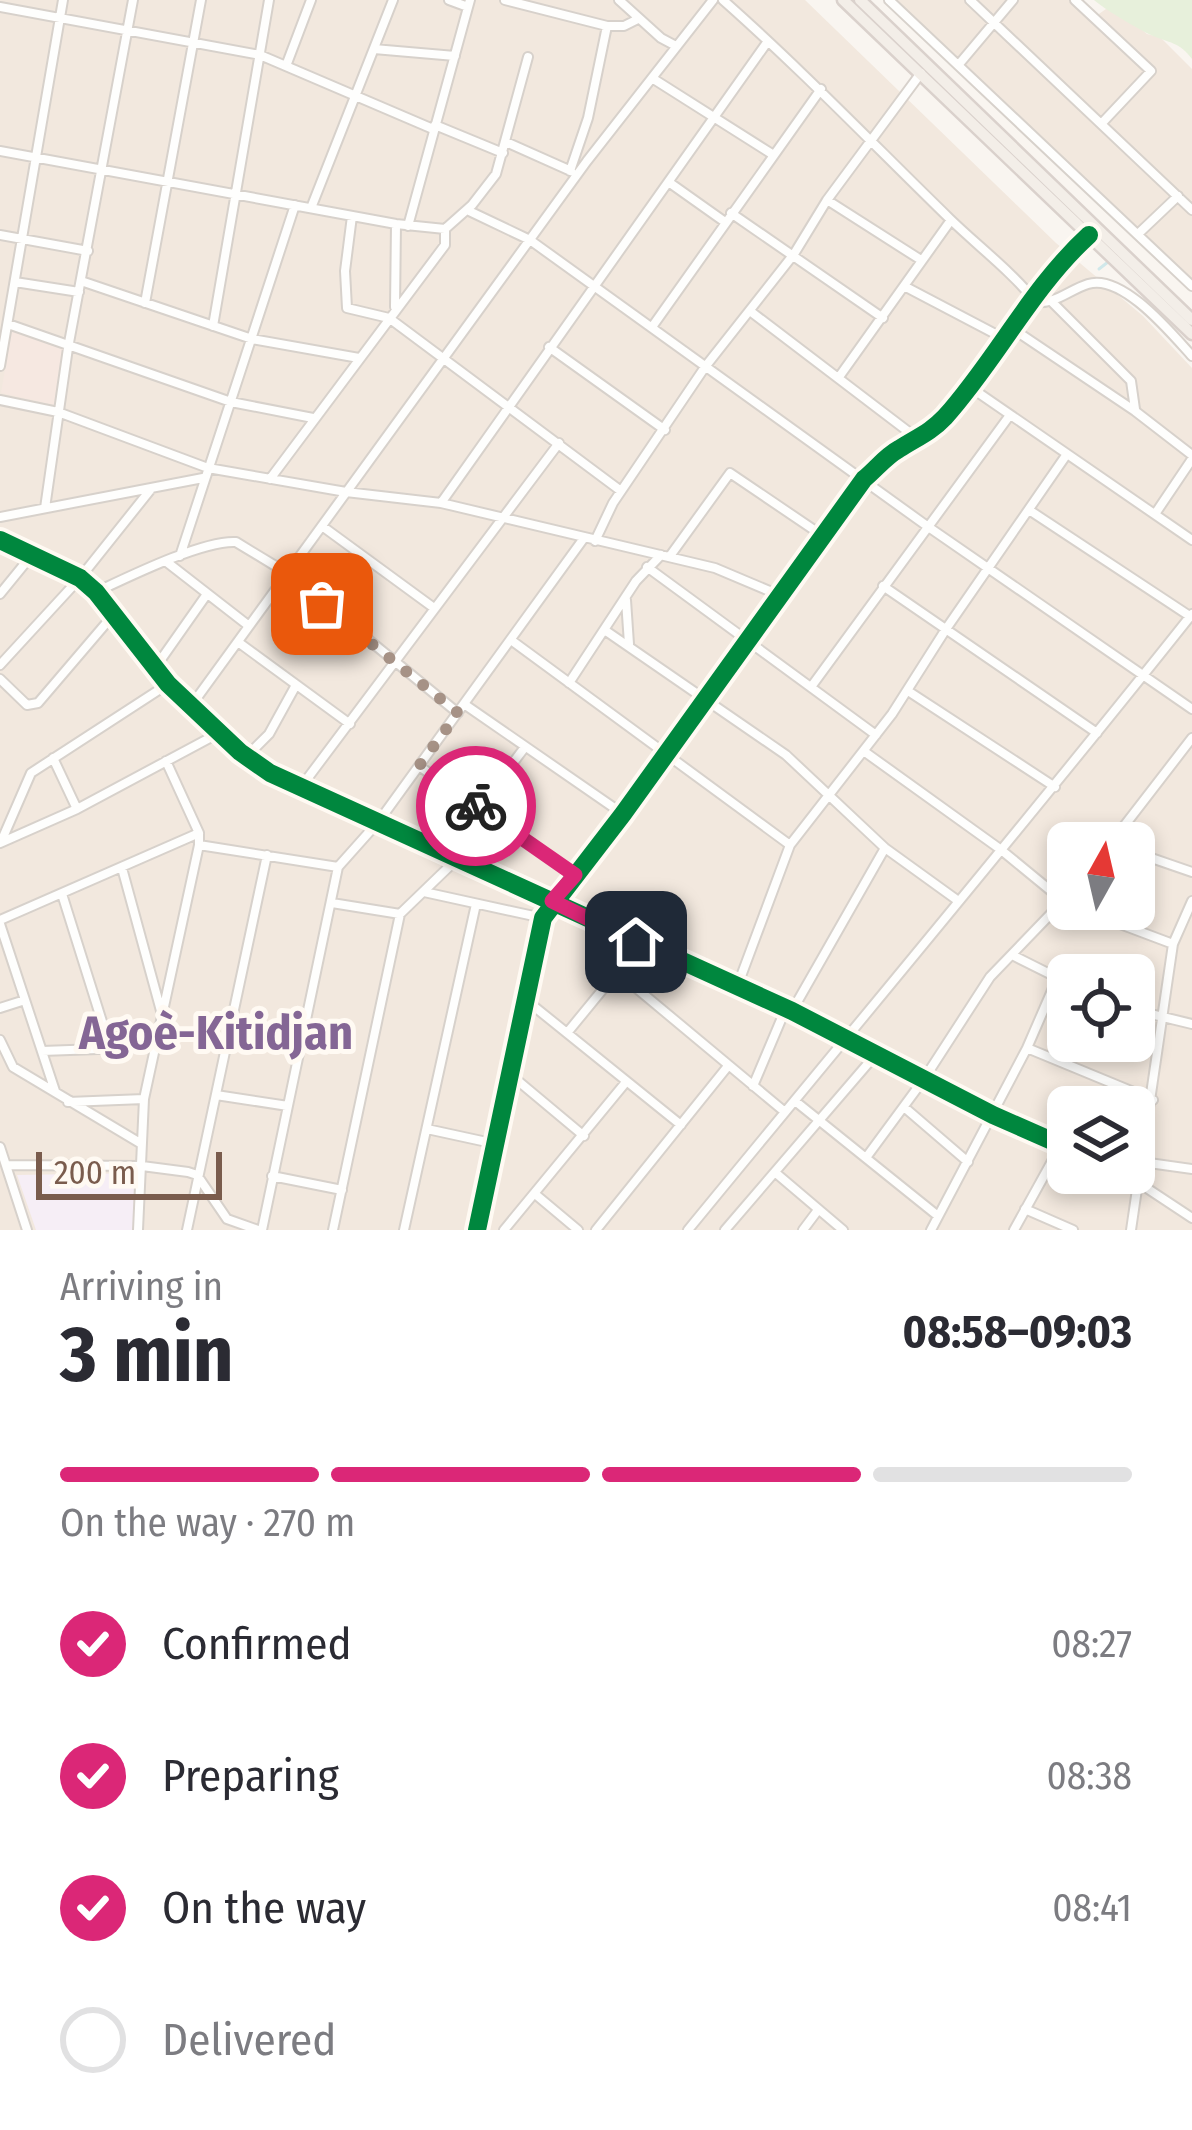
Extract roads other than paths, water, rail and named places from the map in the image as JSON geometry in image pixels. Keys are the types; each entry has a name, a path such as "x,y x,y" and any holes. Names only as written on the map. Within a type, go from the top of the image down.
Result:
{"main road":[{"path":"843,0 1192,334"},
{"path":"860,0 1192,320"}],"street":[{"path":"0,366 63,0"},
{"path":"45,508 68,348 133,0"},
{"path":"145,303 201,0"},
{"path":"213,326 269,0"},
{"path":"286,66 310,0"},
{"path":"311,208 393,0"},
{"path":"408,226 469,4 449,0"},
{"path":"505,0 607,26 624,26 638,19"},
{"path":"619,0 676,46"},
{"path":"191,706 574,173 713,0"},
{"path":"723,0 822,89 951,220 1024,285 1033,300 1052,302 1094,282 1113,286 1138,302 1192,356"},
{"path":"889,0 1192,286"},
{"path":"970,0 1192,210"},
{"path":"959,63 1013,0"},
{"path":"1076,0 1151,71 1102,123"},
{"path":"0,8 260,55 502,153"},
{"path":"574,173 607,26"},
{"path":"661,38 665,59"},
{"path":"441,503 768,41"},
{"path":"374,49 455,56"},
{"path":"0,151 445,229 493,179 528,57"},
{"path":"6,1165 142,1166 197,1175 227,1219 260,1230 338,867 379,821 590,540 705,367 794,254 827,200 921,73"},
{"path":"651,78 772,154"},
{"path":"652,327 822,89"},
{"path":"506,142 574,173"},
{"path":"670,183 794,254 883,318"},
{"path":"1138,234 1178,196"},
{"path":"827,200 921,260"},
{"path":"179,557 295,205"},
{"path":"466,210 530,240 1192,710"},
{"path":"352,216 346,306 392,313 444,358 621,491"},
{"path":"839,377 951,220"},
{"path":"392,313 396,224"},
{"path":"270,479 445,245 445,229"},
{"path":"477,1230 543,917 552,901 623,814 864,479 893,453 935,427 970,387 1057,266 1089,235"},
{"path":"0,236 88,251"},
{"path":"82,281 252,339 358,358"},
{"path":"15,282 79,292"},
{"path":"904,286 1005,339"},
{"path":"1052,302 1131,381 1135,411"},
{"path":"751,311 918,439"},
{"path":"6,317 68,348 231,402 313,418"},
{"path":"1013,329 1135,411 1192,457 1154,514"},
{"path":"549,347 664,430"},
{"path":"970,387 1192,541"},
{"path":"0,400 58,412 206,473 441,503 725,571 778,595"},
{"path":"811,687 1010,415"},
{"path":"301,787 559,443"},
{"path":"737,988 790,845 865,752 1067,454"},
{"path":"0,517 151,489 206,473"},
{"path":"569,682 647,567 665,555 730,473 823,536"},
{"path":"0,665 80,578 151,489"},
{"path":"688,1230 1191,616 1029,510"},
{"path":"322,526 434,608"},
{"path":"0,540 80,578 96,592 168,684 246,757 301,787 789,1009 1047,1139"},
{"path":"96,592 179,557 236,542 286,573 394,664 623,814"},
{"path":"0,594 31,556"},
{"path":"166,562 249,626"},
{"path":"647,567 876,735"},
{"path":"883,586 1097,733"},
{"path":"155,668 207,594"},
{"path":"626,598 630,646"},
{"path":"0,679 27,705 38,703 114,614"},
{"path":"606,631 786,755 885,848 957,900"},
{"path":"511,640 790,845"},
{"path":"238,642 350,724"},
{"path":"0,843 28,776 168,684"},
{"path":"246,757 269,734 296,685"},
{"path":"908,691 1055,787"},
{"path":"0,843 219,733"},
{"path":"1127,822 1192,738"},
{"path":"479,808 526,747"},
{"path":"865,752 1047,886"},
{"path":"53,758 77,808"},
{"path":"138,1230 145,1099 199,845 199,833 166,761"},
{"path":"419,766 575,875"},
{"path":"55,1093 0,922 199,833"},
{"path":"199,845 338,867"},
{"path":"753,1086 789,1009 885,848"},
{"path":"187,1230 267,855"},
{"path":"333,1230 400,914 458,858"},
{"path":"1155,859 1192,872"},
{"path":"122,868 162,1014"},
{"path":"424,892 543,917"},
{"path":"62,893 110,1047"},
{"path":"1155,1086 1173,944 1192,901"},
{"path":"332,903 400,914"},
{"path":"404,1230 476,904"},
{"path":"868,1155 924,1079 978,992 1047,921"},
{"path":"1136,930 1173,944"},
{"path":"567,1033 636,942"},
{"path":"1014,956 1047,974"},
{"path":"616,972 785,1112"},
{"path":"0,1008 25,1000"},
{"path":"526,1000 681,1125"},
{"path":"932,1230 1047,1002"},
{"path":"1155,1018 1192,1024"},
{"path":"0,1040 13,1066 140,1143"},
{"path":"41,1051 154,1047"},
{"path":"1027,1048 1119,1086"},
{"path":"725,1230 877,1053"},
{"path":"596,1230 728,1066"},
{"path":"511,1075 584,1136"},
{"path":"504,1230 626,1082"},
{"path":"216,1095 288,1106"},
{"path":"68,1102 145,1099"},
{"path":"795,1101 868,1155 938,1216"},
{"path":"904,1107 968,1162"},
{"path":"428,1129 496,1144"},
{"path":"0,1147 27,1230"},
{"path":"1155,1164 1192,1168"},
{"path":"777,1174 843,1230"},
{"path":"1014,1230 1047,1174"},
{"path":"272,1176 342,1190"},
{"path":"1155,1192 1192,1219 1188,1230"},
{"path":"535,1194 578,1230"},
{"path":"1131,1230 1136,1194"},
{"path":"1025,1209 1073,1230"},
{"path":"802,1230 818,1210"}],"waterway":[{"path":"1099,269 1108,262"}],"district":[{"name":"Agoè-Kitidjan","path":"216,1033"}]}
